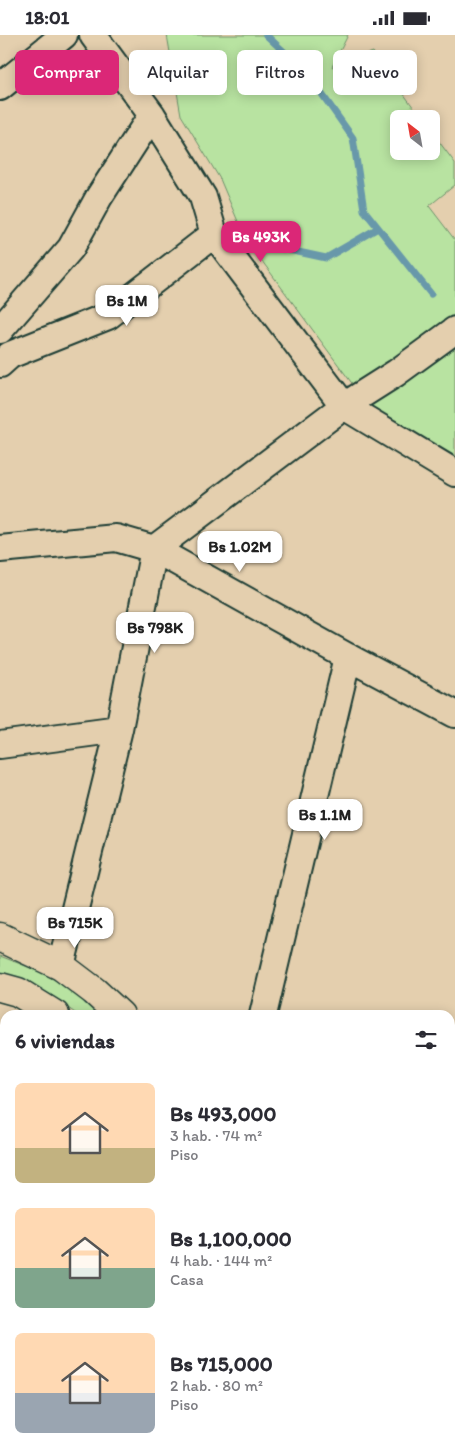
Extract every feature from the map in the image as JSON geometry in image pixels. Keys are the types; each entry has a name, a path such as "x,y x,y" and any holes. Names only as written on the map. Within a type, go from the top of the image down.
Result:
{"street":[{"path":"0,87 64,35"},
{"path":"93,35 152,115 203,197 214,234 344,406 455,473"},
{"path":"0,330 71,248 99,197 152,115"},
{"path":"3,357 108,316 214,234"},
{"path":"61,965 120,729 154,549 344,406 396,373 455,330"},
{"path":"0,549 116,538 154,549 455,714"},
{"path":"264,1010 348,657"},
{"path":"0,745 120,729"},
{"path":"0,937 61,965 115,1010"},
{"path":"0,987 18,992 47,1010"}],"green space":[{"path":"167,35 348,35 340,50 333,50 333,95 404,95 415,110 390,110 390,160 440,160 440,143 455,163 455,185 429,206 455,240 455,459 373,409 245,238 220,179 181,115 178,95 227,95 227,50 170,50"},
{"path":"0,956 41,972 74,991 95,1010 71,1010 51,996 13,976 0,972"}],"waterway":[{"path":"266,35 307,73 353,138 364,210 431,294"},
{"path":"253,227 275,247 326,258 378,228"}]}
